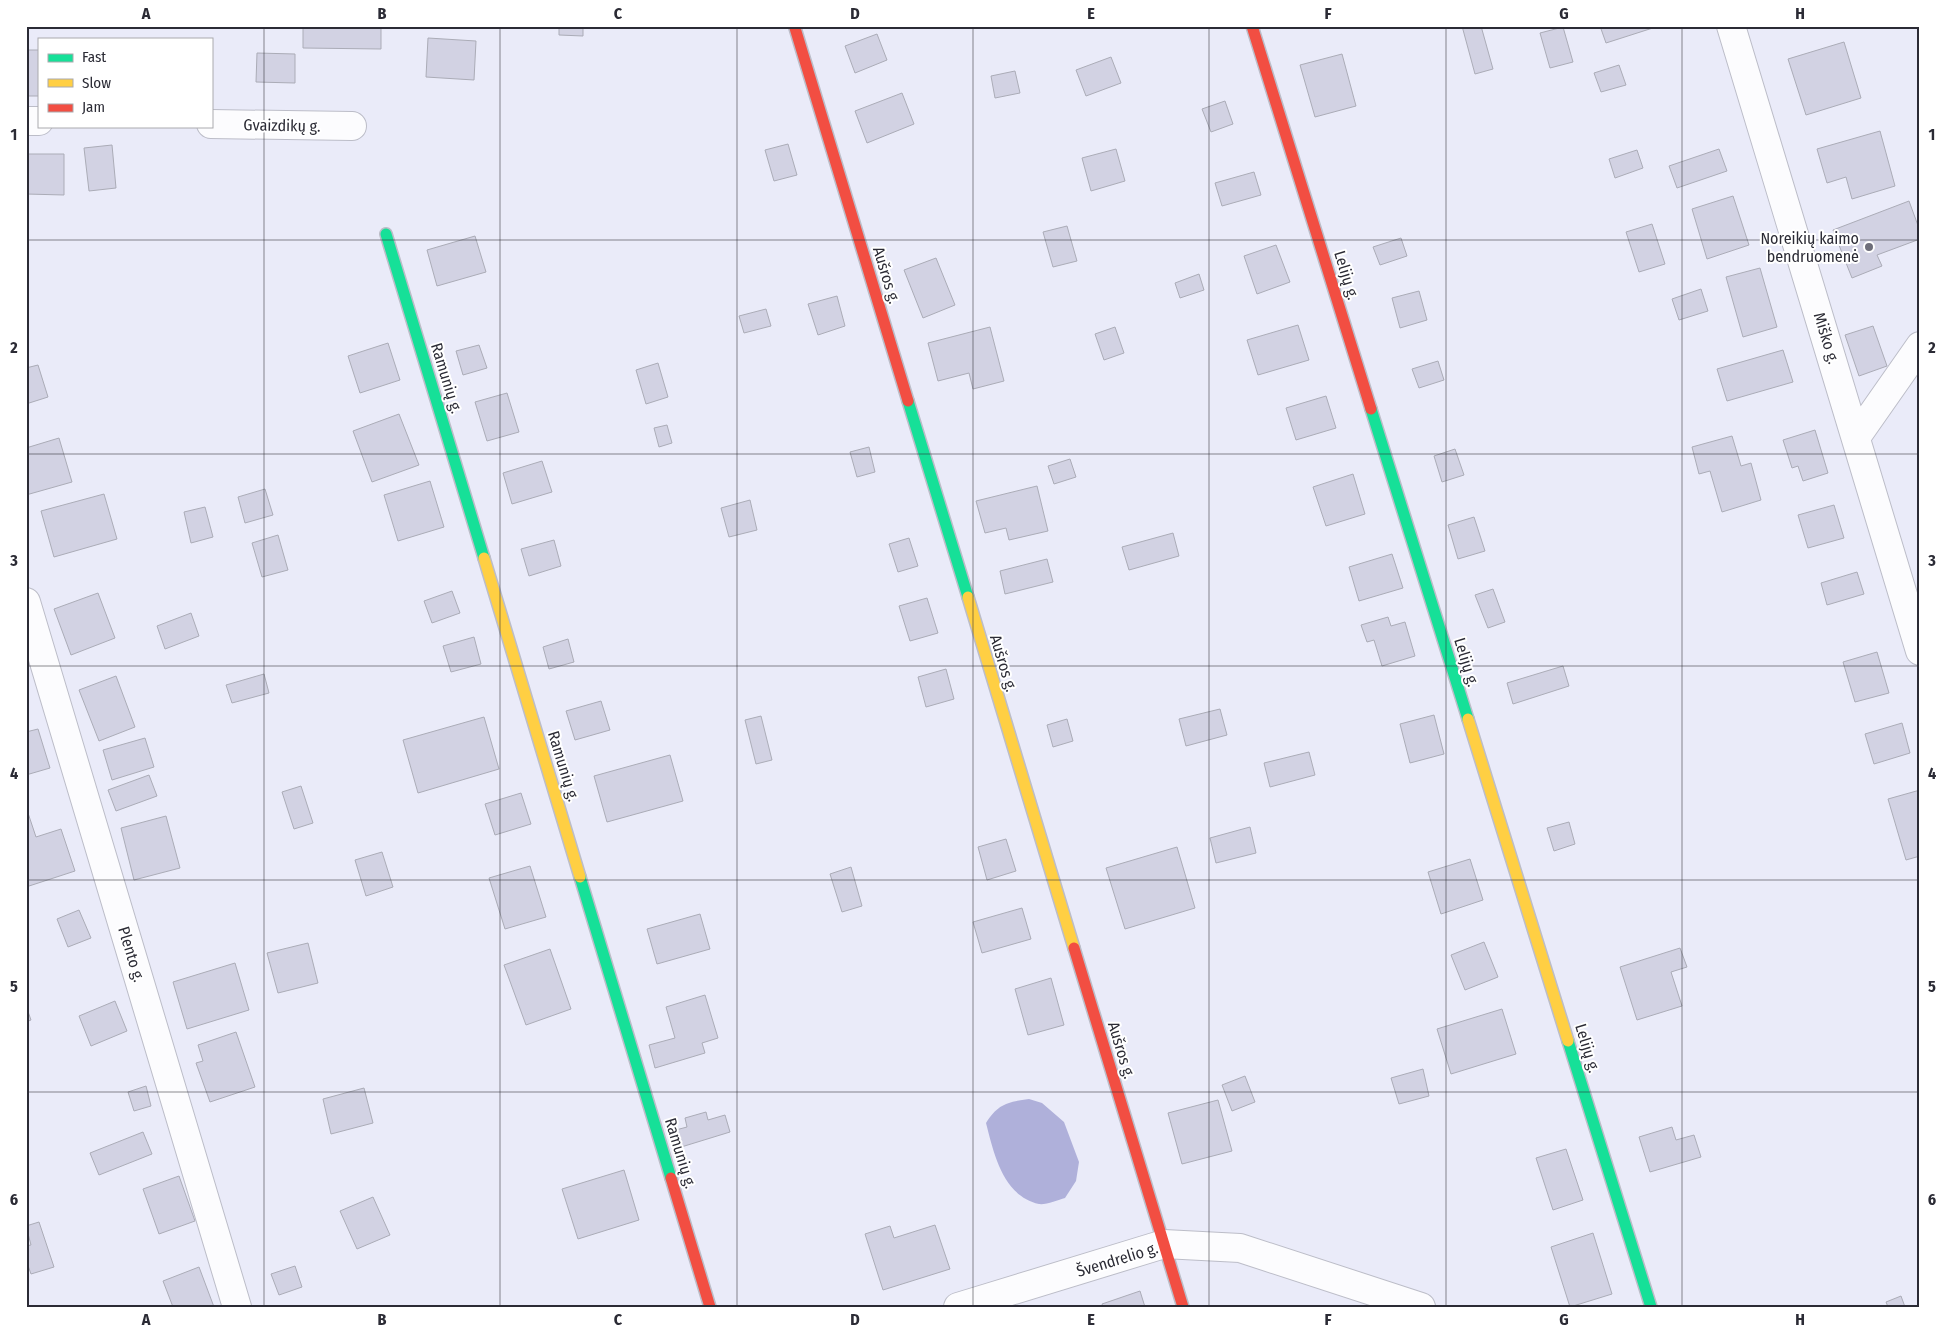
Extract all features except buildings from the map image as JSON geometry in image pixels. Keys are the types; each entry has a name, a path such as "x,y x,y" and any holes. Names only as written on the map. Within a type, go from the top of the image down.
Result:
{"street":[{"name":"Lelijų g.","path":"1252,26 1651,1307"},
{"name":"Miško g.","path":"1731,26 1857,436 1920,651"},
{"name":"Aušros g.","path":"795,28 1183,1307"},
{"name":"Gvaizdikų g.","path":"212,124 352,126"},
{"name":"Ramunių g.","path":"386,234 710,1307"},
{"path":"1857,436 1920,346"},
{"name":"Plento g.","path":"26,602 237,1307"},
{"name":"Švendrelio g.","path":"958,1307 1164,1244 1240,1248 1421,1307"}],"water":[{"path":"1029,1099 1042,1103 1064,1122 1079,1162 1076,1181 1065,1198 1045,1204 1039,1204 1027,1199 1009,1183 997,1160 986,1123 1004,1105"}],"traffic: fast":[{"path":"386,234 484,558"},
{"path":"908,401 968,597"},
{"path":"1371,409 1468,719"},
{"path":"580,877 671,1178"},
{"path":"1568,1041 1651,1307"}],"traffic: slow":[{"path":"484,558 580,877"},
{"path":"968,597 1074,948"},
{"path":"1468,719 1568,1041"}],"traffic: jam":[{"path":"1252,26 1371,409"},
{"path":"795,28 908,401"},
{"path":"1074,948 1183,1307"},
{"path":"671,1178 710,1307"}],"place":[{"name":"Noreikių kaimo bendruomenė","path":"1869,247"}]}
